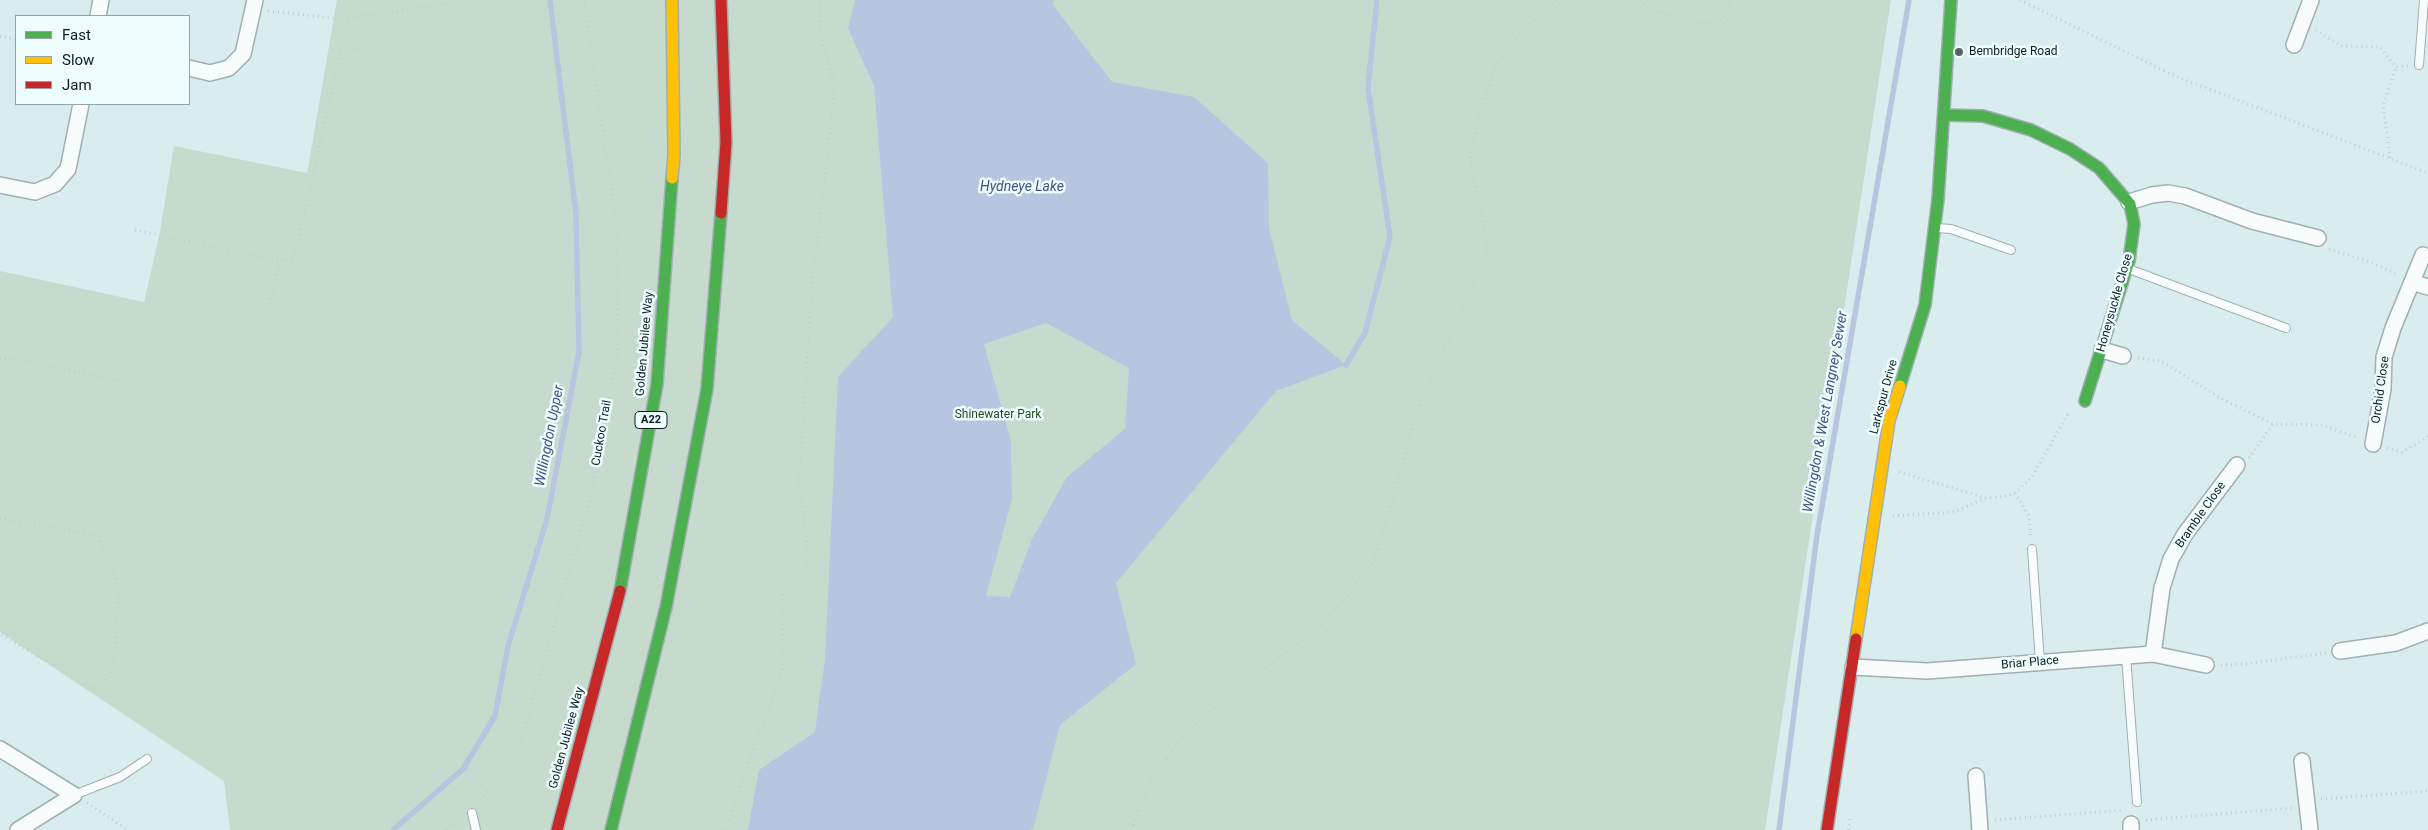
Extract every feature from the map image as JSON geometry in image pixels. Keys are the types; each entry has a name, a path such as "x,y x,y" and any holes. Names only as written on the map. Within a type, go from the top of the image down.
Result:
{"main road":[{"name":"Golden Jubilee Way","path":"557,830 616,606 657,384 674,155 672,0"},
{"path":"611,830 666,607 707,389 726,142 722,0"},
{"name":"Larkspur Drive","path":"1827,830 1889,421 1925,305 1934,228 1952,0"},
{"path":"1944,115 1982,116 2031,130 2070,149 2099,168 2129,202"},
{"name":"Honeysuckle Close","path":"2085,401 2127,268 2134,224 2129,202"}],"street":[{"path":"98,15 101,0"},
{"path":"2294,45 2311,0"},
{"path":"190,68 210,73 229,68 243,54 254,5"},
{"path":"0,185 35,192 55,184 68,169 81,105"},
{"path":"2129,202 2152,195 2185,196 2252,221 2318,238"},
{"name":"Orchid Close","path":"2373,444 2383,389 2384,357 2393,328 2423,255"},
{"path":"2412,282 2428,287"},
{"path":"2102,350 2123,356"},
{"name":"Bramble Close","path":"2153,654 2162,588 2171,559 2185,534 2237,465"},
{"path":"2340,651 2396,643 2428,631"},
{"name":"Briar Place","path":"1852,667 1927,671 2153,654 2206,665"},
{"path":"0,748 74,795 18,830"},
{"path":"2302,762 2310,830"},
{"path":"1976,776 1979,826"}],"lane":[{"path":"2419,65 2424,0"},
{"path":"1934,228 1951,229 2011,250"},
{"path":"2127,268 2286,328"},
{"path":"2032,549 2040,662"},
{"path":"2126,656 2137,805"},
{"path":"74,795 120,777 147,759"},
{"path":"472,813 476,830"}],"path":[{"path":"254,5 342,19 451,3 451,0"},
{"name":"Cuckoo Trail","path":"446,830 472,813 521,744 590,498 618,349 616,222 584,0"},
{"path":"726,830 745,771 783,671 782,591 790,579 804,572 809,559 799,482 812,284 835,88 819,28 821,0"},
{"path":"1131,830 1151,780 1179,741 1214,708 1318,628 1348,595 1374,560 1391,510 1416,412 1489,249 1470,158 1482,104 1496,65 1513,41 1534,19 1557,0"},
{"path":"1641,0 1650,8 1695,22 1713,23 1723,18 1732,0"},
{"path":"2020,0 2175,76 2428,173"},
{"path":"2302,22 2341,46 2380,47 2396,67"},
{"path":"0,36 15,40"},
{"path":"135,230 294,263 342,46 365,51"},
{"path":"2396,67 2419,65"},
{"path":"2390,158 2383,105 2396,67"},
{"path":"2318,238 2316,244 2370,262 2412,282"},
{"path":"268,309 281,260"},
{"path":"2123,356 2161,361 2222,399 2273,424 2322,425 2373,444 2402,452 2428,437"},
{"path":"0,359 18,360 129,383"},
{"path":"1886,516 1954,512 1986,498 2008,496 2015,493 2032,477 2070,409 2085,401"},
{"path":"2237,465 2252,457 2273,424"},
{"path":"1894,470 1986,498"},
{"path":"2015,493 2029,516 2032,549"},
{"path":"0,518 98,536 119,589 114,658 110,677 92,688 0,634"},
{"path":"2206,665 2244,664 2340,651"},
{"path":"1979,826 2137,805 2144,808 2145,820 2428,791"},
{"path":"74,795 128,830"}],"green space":[{"name":"Shinewater Park","path":"337,0 1891,0 1765,830 230,830 224,781 0,632 0,271 144,302 159,237 174,146 307,173"}],"water":[{"name":"Hydneye Lake","path":"855,0 1054,0 1053,5 1112,82 1194,97 1268,163 1269,228 1292,320 1346,365 1276,391 1116,583 1136,664 1060,725 1034,826 1031,830 748,830 759,770 815,732 825,659 838,377 893,317 874,86 848,28","holes":["1046,323 1129,368 1125,429 1067,477 1032,539 1010,597 986,596 1012,499 1011,441 984,344"]}],"waterway":[{"name":"Willingdon Upper","path":"393,830 463,769 495,716 508,646 547,519 579,352 576,214 550,0"},
{"path":"1346,365 1365,333 1390,237 1368,88 1377,0"},
{"name":"Willingdon & West Langney Sewer","path":"1779,830 1817,535 1909,0"}],"traffic: fast":[{"path":"1900,386 1925,305 1938,199 1951,0"},
{"path":"1944,115 1983,116 2031,130 2070,149 2099,168 2130,204 2134,224 2129,261 2085,401"},
{"path":"620,591 657,384 672,178"},
{"path":"611,830 666,607 707,389 721,213"}],"traffic: slow":[{"path":"672,0 674,155 672,178"},
{"path":"1856,639 1889,421 1900,386"}],"traffic: jam":[{"path":"721,0 726,142 721,213"},
{"path":"557,830 620,591"},
{"path":"1827,830 1856,639"}],"place":[{"name":"Bembridge Road","path":"1959,52"}]}
